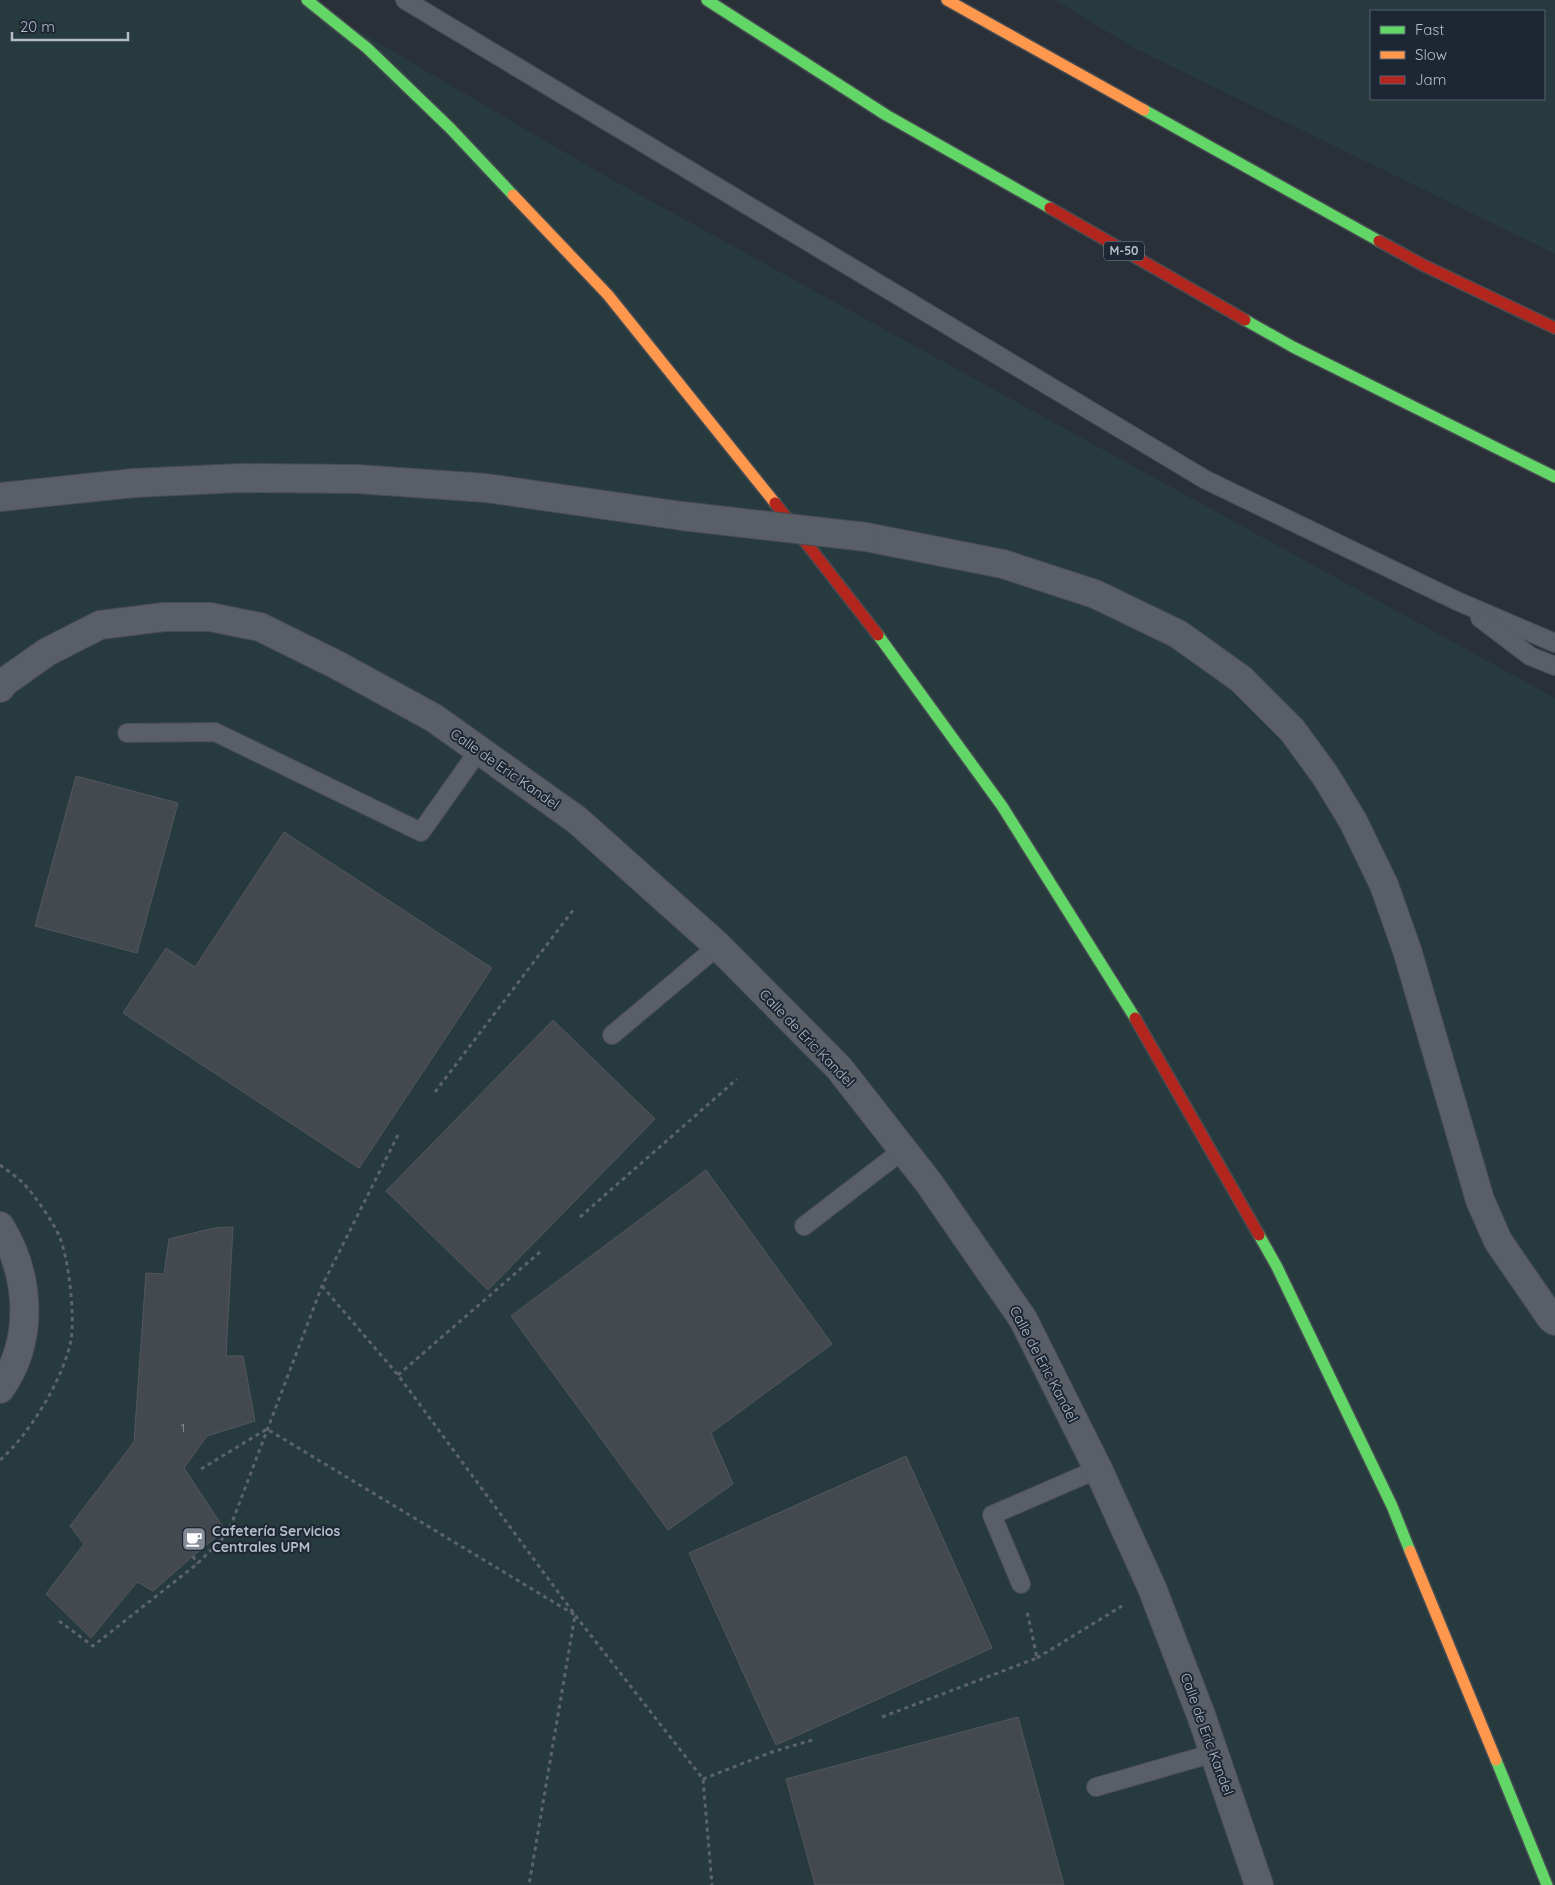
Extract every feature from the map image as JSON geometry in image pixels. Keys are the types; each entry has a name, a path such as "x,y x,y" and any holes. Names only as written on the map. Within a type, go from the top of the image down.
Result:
{"highway":[{"path":"307,0 367,48 451,129 608,294 742,460 872,627 1002,806 1141,1028 1277,1267 1392,1506 1546,1885"},
{"name":"M-50","path":"707,0 886,115 1294,348 1555,477"},
{"path":"947,0 1423,265 1555,328"}],"street":[{"path":"0,497 154,482 241,478 357,479 486,488 682,516 866,537 1003,564 1095,594 1178,634 1241,680 1292,730 1325,775 1353,821 1384,885 1407,950 1480,1200 1498,1241 1551,1318 1555,1321"},
{"name":"Calle de Eric Kandel","path":"0,688 6,681 47,652 100,625 164,617 210,617 260,627 337,665 434,718 577,820 718,946 839,1068 929,1183 1023,1319 1098,1469 1152,1588 1214,1753 1258,1885"},
{"path":"0,1226 10,1243 19,1266 24,1285 25,1306 24,1326 15,1364 0,1389"}],"lane":[{"path":"405,0 1206,480 1457,601 1555,642"},
{"path":"1457,601 1530,656 1555,666"},
{"path":"127,733 216,732 421,832 479,750"},
{"path":"612,1035 718,946"},
{"path":"804,1226 903,1150"},
{"path":"1021,1584 992,1515 1098,1469"},
{"path":"1096,1786 1214,1753"}],"path":[{"path":"435,1092 574,909"},
{"path":"580,1217 737,1079"},
{"path":"59,1620 93,1646 197,1564 228,1533 322,1286 398,1136"},
{"path":"398,1375 540,1252"},
{"path":"322,1286 398,1375 575,1615 703,1779 712,1885"},
{"path":"201,1469 267,1429"},
{"path":"267,1429 575,1615"},
{"path":"193,1556 197,1564"},
{"path":"1021,1584 1037,1658"},
{"path":"882,1717 1037,1658 1152,1588"},
{"path":"529,1885 575,1615"},
{"path":"703,1779 772,1752 816,1739"}],"green space":[{"path":"0,0 305,0 602,174 1555,698 1555,1885 0,1885"},
{"path":"1055,0 1555,0 1555,254 1134,48"}],"building":[{"path":"76,776 178,803 137,953 35,926"},
{"path":"284,832 492,968 359,1168 123,1013 166,948 195,967"},
{"path":"553,1020 655,1119 488,1290 386,1191"},
{"path":"706,1170 832,1344 711,1433 733,1484 668,1530 511,1316"},
{"path":"233,1227 226,1356 243,1356 255,1421 207,1436 184,1468 225,1530 153,1591 137,1582 91,1638 46,1594 84,1544 70,1526 134,1442 146,1273 164,1274 169,1239 214,1228"},
{"path":"906,1456 992,1648 776,1745 689,1553"},
{"path":"1018,1717 1064,1885 815,1885 786,1779"}],"traffic: fast":[{"path":"307,0 367,48 451,129 513,195"},
{"path":"707,0 886,115 1050,208"},
{"path":"1144,110 1379,241"},
{"path":"1245,320 1293,347 1555,477"},
{"path":"878,635 1002,806 1135,1018"},
{"path":"1259,1235 1277,1267 1392,1506 1410,1551"},
{"path":"1496,1760 1547,1885"}],"traffic: slow":[{"path":"947,0 1144,110"},
{"path":"513,195 608,295 775,503"},
{"path":"1410,1551 1496,1760"}],"traffic: jam":[{"path":"1050,208 1245,320"},
{"path":"1379,241 1423,265 1555,328"},
{"path":"775,503 878,635"},
{"path":"1135,1018 1259,1235"}],"place":[{"name":"Cafetería Servicios Centrales UPM","path":"194,1539"}]}
